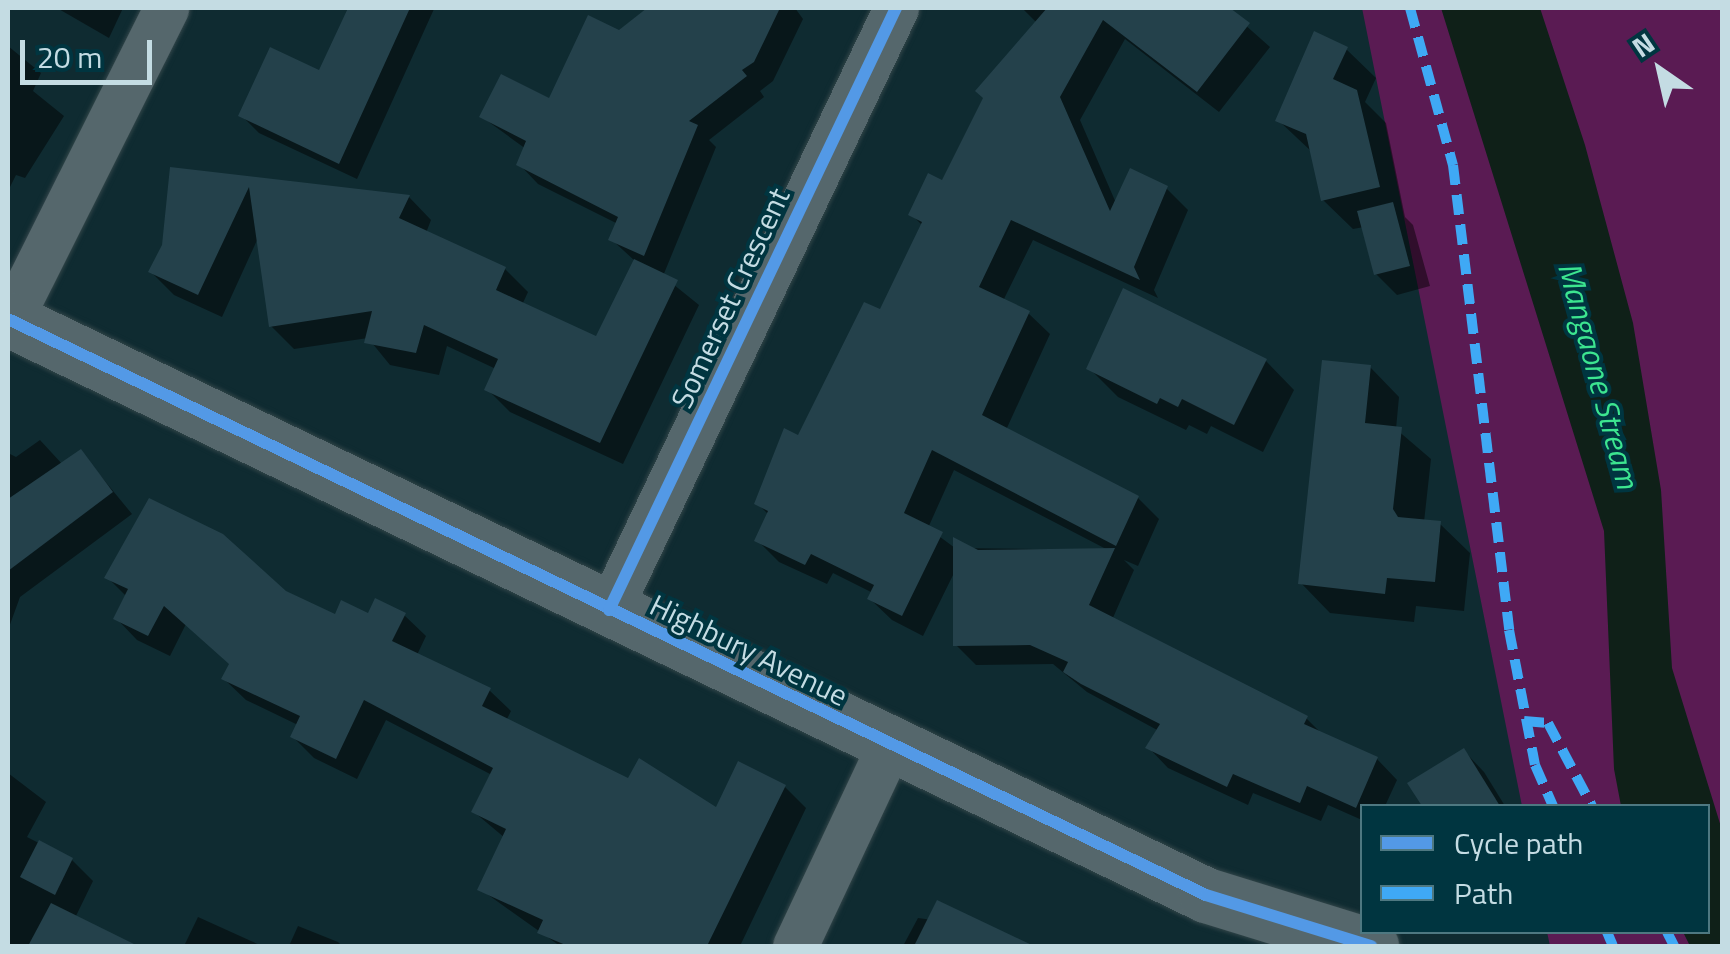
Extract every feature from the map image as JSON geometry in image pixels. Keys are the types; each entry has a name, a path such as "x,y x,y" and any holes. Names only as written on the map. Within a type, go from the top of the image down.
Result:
{"street":[{"path":"9,320 166,8"},
{"name":"Somerset Crescent","path":"609,610 896,8"},
{"name":"Highbury Avenue","path":"9,320 1206,896 1371,946"},
{"path":"795,946 890,744"}],"shaded area":[{"path":"1362,8 1722,8 1722,946 1550,946 1547,934 1710,934 1710,804 1522,804"}],"water":[{"name":"Mangaone Stream","path":"1441,8 1540,8 1585,145 1633,323 1661,490 1672,668 1722,830 1722,946 1690,946 1684,934 1710,934 1710,804 1621,804 1614,769 1604,531"}],"building":[{"path":"348,8 410,8 339,164 238,116 270,47 319,70"},
{"path":"647,8 780,8 754,62 742,70 747,76 689,121 698,125 644,256 608,240 618,217 516,165 526,141 479,117 501,74 549,98 588,15 619,30"},
{"path":"1047,8 1230,8 1250,23 1197,92 1103,20 1060,97 1110,211 1130,168 1168,186 1134,267 1140,280 1011,220 979,287 1030,311 982,415 1139,496 1116,546 932,450 904,513 943,532 902,616 867,599 874,585 811,554 805,565 754,541 768,511 754,504 784,428 798,435 864,302 880,309 922,222 908,215 928,173 942,180 983,98 975,91"},
{"path":"1314,31 1348,47 1333,79 1357,90 1380,187 1321,201 1306,134 1275,121"},
{"path":"170,167 410,195 399,218 506,267 496,290 596,336 634,259 678,280 600,443 484,390 498,359 424,325 416,353 364,343 372,311 269,327 249,187 198,295 148,272 162,245"},
{"path":"1393,202 1410,266 1374,275 1357,211"},
{"path":"1123,288 1267,359 1234,425 1182,399 1178,407 1160,398 1157,404 1086,369"},
{"path":"1322,360 1371,365 1365,423 1402,427 1393,509 1398,517 1441,521 1435,582 1387,578 1385,594 1298,584"},
{"path":"81,449 113,492 8,571 8,499"},
{"path":"149,498 223,534 286,591 335,614 341,600 368,613 375,598 406,613 392,641 491,688 482,706 628,778 639,758 716,807 738,761 786,785 707,946 568,946 537,933 543,920 477,890 506,829 471,812 493,768 364,700 336,759 290,737 300,716 221,679 229,664 164,606 148,636 113,619 128,589 104,578"},
{"path":"953,537 978,550 1115,548 1089,605 1308,716 1304,724 1378,757 1356,808 1307,786 1300,803 1233,774 1227,787 1145,748 1160,724 1081,684 1063,672 1068,662 1030,645 953,646"},
{"path":"1464,748 1499,804 1421,804 1407,783"},
{"path":"39,840 73,858 55,895 20,877"},
{"path":"937,900 1034,946 914,946"},
{"path":"51,903 138,946 28,946"}],"marked path":[{"path":"1410,8 1453,165 1509,630 1535,765 1552,804"},
{"path":"1524,721 1548,723 1591,804"},
{"path":"1608,934 1613,946"},
{"path":"1668,934 1674,946"}],"cycle path":[{"path":"609,610 896,8"},
{"path":"8,319 1206,895 1371,946"}]}
